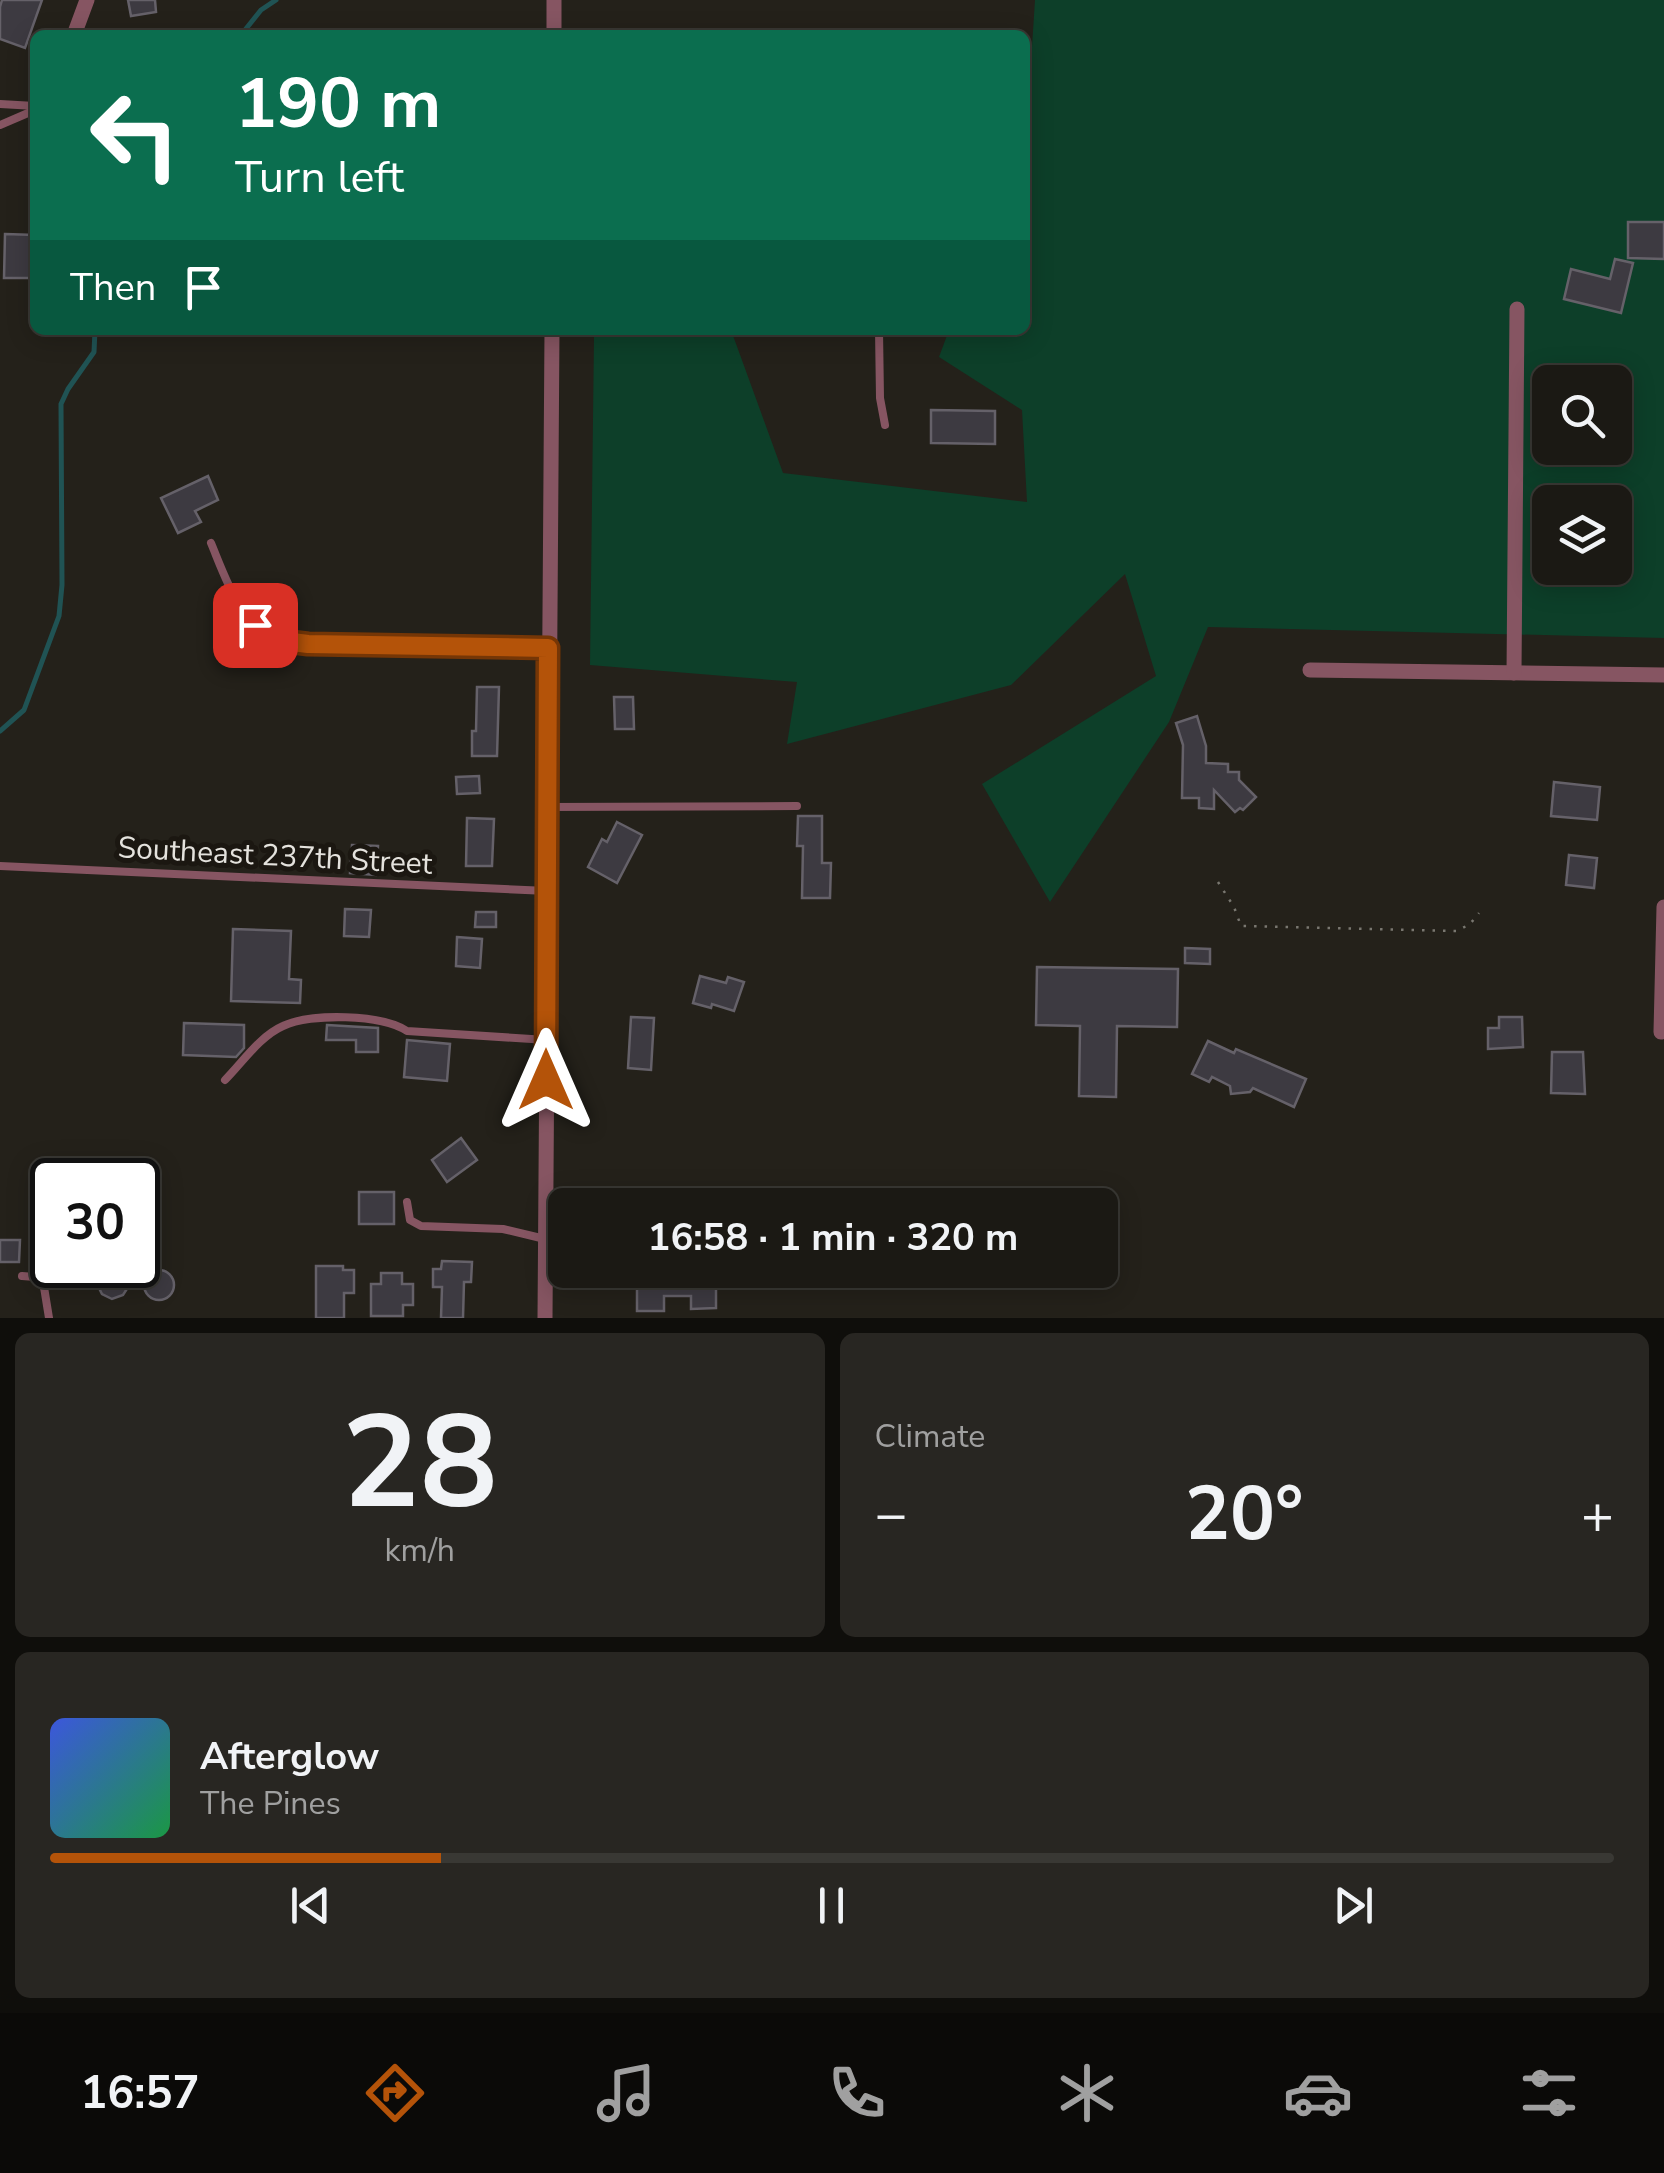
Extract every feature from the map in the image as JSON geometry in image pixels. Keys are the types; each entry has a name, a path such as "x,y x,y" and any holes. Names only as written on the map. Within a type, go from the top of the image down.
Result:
{"street":[{"path":"76,30 87,0"},
{"path":"554,0 554,30"},
{"path":"1514,673 1516,309"},
{"path":"545,1318 552,335"},
{"path":"1310,670 1664,675"},
{"path":"1662,1032 1664,907"}],"lane":[{"path":"0,104 30,107"},
{"path":"0,124 30,110"},
{"path":"879,335 884,425"},
{"path":"211,543 236,601 255,625 276,640 308,644 548,648"},
{"path":"548,807 797,806"},
{"name":"Southeast 237th Street","path":"0,866 548,891"},
{"path":"225,1080 283,1026 322,1018 379,1020 406,1031 546,1040"},
{"path":"407,1202 410,1220 421,1226 503,1229 545,1240"},
{"path":"22,1276 43,1281 49,1318"}],"path":[{"path":"1218,882 1241,926 1457,931 1479,914"}],"green space":[{"path":"1035,0 1664,0 1664,638 1208,627 1169,722 1050,902 982,784 1156,676 1125,574 1011,685 787,744 797,682 590,665 594,337 733,335 783,473 1027,502 1022,410 939,357 947,335 1030,335 1030,78"}],"building":[{"path":"2,0 42,0 25,48 0,39"},
{"path":"128,0 155,0 156,12 131,16"},
{"path":"1628,222 1664,222 1664,259 1628,258"},
{"path":"5,234 30,235 30,278 4,278"},
{"path":"1615,259 1633,263 1621,313 1564,299 1571,269 1610,279"},
{"path":"931,410 995,411 995,444 931,443"},
{"path":"208,476 218,500 195,511 201,522 178,533 161,498"},
{"path":"477,687 499,687 497,756 472,756"},
{"path":"614,697 633,697 634,729 615,729"},
{"path":"1197,716 1206,746 1206,763 1228,764 1228,772 1239,772 1239,780 1256,797 1243,810 1235,812 1214,790 1214,809 1199,808 1199,798 1182,798 1183,745 1176,723"},
{"path":"479,776 480,793 457,794 456,777"},
{"path":"1554,782 1600,787 1597,820 1551,816"},
{"path":"798,816 822,816 822,863 831,863 830,898 802,898 803,846 797,846"},
{"path":"467,818 494,819 492,866 466,866"},
{"path":"617,822 642,835 617,883 588,867 602,839 607,842"},
{"path":"352,845 378,846 376,875 350,873"},
{"path":"1569,855 1597,858 1594,888 1566,885"},
{"path":"345,909 371,910 369,937 344,936"},
{"path":"476,912 496,912 496,927 475,927"},
{"path":"233,929 291,931 289,979 301,980 300,1003 231,1001"},
{"path":"457,937 482,939 480,968 456,966"},
{"path":"1185,948 1210,949 1210,964 1185,963"},
{"path":"1037,967 1178,969 1177,1027 1117,1026 1116,1097 1079,1096 1080,1026 1036,1025"},
{"path":"700,976 726,983 728,977 744,982 734,1011 693,1003"},
{"path":"631,1017 654,1018 651,1070 628,1068"},
{"path":"1499,1017 1522,1017 1523,1047 1488,1049 1488,1028 1499,1028"},
{"path":"184,1023 244,1025 244,1048 236,1057 183,1055"},
{"path":"327,1025 378,1028 378,1052 356,1052 356,1040 326,1040"},
{"path":"407,1040 450,1044 447,1081 404,1077"},
{"path":"1208,1041 1306,1079 1294,1107 1253,1088 1250,1092 1231,1094 1230,1086 1212,1077 1209,1082 1192,1074"},
{"path":"1552,1052 1583,1052 1585,1094 1551,1093"},
{"path":"461,1138 477,1160 447,1182 432,1160"},
{"path":"359,1192 394,1192 394,1224 359,1224"},
{"path":"0,1240 20,1240 19,1262 0,1262"},
{"path":"442,1261 472,1262 471,1282 464,1282 463,1318 441,1318 442,1287 433,1287 433,1269 441,1269"},
{"path":"316,1266 354,1270 354,1293 344,1293 344,1318 316,1318"},
{"path":"160,1270 173,1279 173,1291 165,1299 153,1299 145,1291 144,1288 160,1288"},
{"path":"381,1273 402,1273 402,1284 413,1284 413,1305 403,1305 403,1316 371,1316 371,1284 381,1284"},
{"path":"99,1288 127,1288 123,1295 112,1299"},
{"path":"637,1288 716,1288 716,1308 691,1309 691,1296 664,1296 664,1311 637,1311"}],"waterway":[{"path":"245,30 261,10 276,0"},
{"path":"0,731 24,710 59,616 61,404 94,352 95,335"}],"route":[{"path":"255,625 276,640 308,644 548,648 546,1080"}]}
